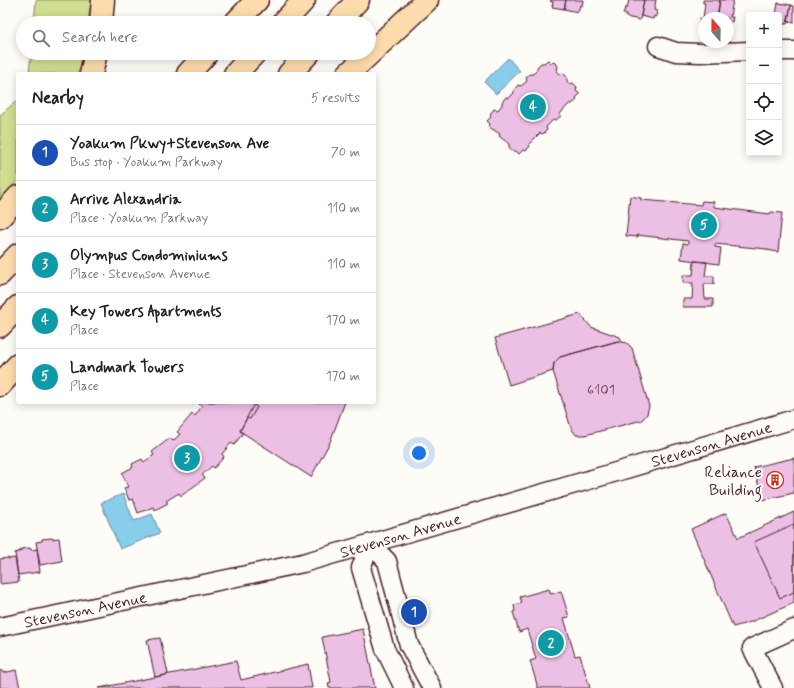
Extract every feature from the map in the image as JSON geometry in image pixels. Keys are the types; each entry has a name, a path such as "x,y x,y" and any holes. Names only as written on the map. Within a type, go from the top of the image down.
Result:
{"highway":[{"path":"102,16 103,0"},
{"path":"242,16 257,0"},
{"path":"289,16 304,0"},
{"path":"343,16 358,0"},
{"path":"376,48 427,0"},
{"path":"91,72 94,60"},
{"path":"190,72 201,60"},
{"path":"237,72 248,60"},
{"path":"291,72 302,60"},
{"path":"350,72 363,60"},
{"path":"0,217 16,199"},
{"path":"0,274 16,257"},
{"path":"0,326 16,309"},
{"path":"0,385 16,367"}],"street":[{"path":"658,46 676,52 700,53 746,51"},
{"path":"782,51 794,51"},
{"name":"Stevenson Avenue","path":"0,627 290,566 370,544 794,419"},
{"path":"404,688 385,649 361,568 370,544 387,561 409,645 432,688"},
{"path":"773,688 752,648 794,629"}],"green space":[{"path":"36,0 91,0 89,16 35,16"},
{"path":"30,60 82,60 78,72 29,72"},
{"path":"16,102 16,182 0,202 0,115"}],"water":[{"path":"508,58 520,71 496,94 484,82"},
{"path":"123,494 134,521 152,514 160,533 120,549 101,503"}],"building":[{"path":"566,0 564,9 552,7 553,2 550,1"},
{"path":"566,0 583,0 582,6 580,5 578,12 564,9"},
{"path":"629,0 644,0 640,20 626,17 626,14 623,14 625,8 627,8"},
{"path":"644,0 656,0 654,10 657,11 656,17 654,16 653,19 641,16"},
{"path":"703,0 720,0 718,12 704,12 705,3 703,3"},
{"path":"720,0 733,0 731,12 718,12"},
{"path":"778,3 791,5 787,24 782,23 782,12 776,12"},
{"path":"791,5 794,6 794,23 788,21"},
{"path":"548,60 551,63 554,62 558,66 557,71 560,74 563,73 567,77 569,84 573,83 577,87 576,91 580,94 576,98 577,100 572,104 569,104 560,114 561,116 556,120 553,120 546,127 547,130 543,134 540,133 529,144 530,146 526,151 523,150 519,154 516,151 512,151 509,144 499,136 500,134 489,127 490,124 487,121 491,117 490,114 494,109 498,110 506,97 509,98 514,93 514,90 518,85 521,86 527,81 526,77 533,74 541,63"},
{"path":"630,196 641,198 641,200 701,205 702,201 714,202 714,207 770,214 771,212 782,213 778,252 767,249 715,244 715,247 721,248 719,264 681,259 683,243 688,244 688,241 637,235 638,237 626,236"},
{"path":"694,261 707,262 705,276 714,276 714,284 704,284 705,299 713,299 713,307 683,307 683,299 692,299 693,283 683,283 683,275 693,275"},
{"path":"580,314 591,327 620,337 622,342 618,341 560,357 554,363 553,371 509,385 495,338"},
{"path":"618,341 627,343 632,348 649,406 647,414 642,420 585,435 576,435 571,428 553,371 554,363 560,357"},
{"path":"199,404 254,404 257,407 250,419 247,418 240,431 243,433 234,445 231,443 222,454 224,457 214,468 212,466 202,475 205,478 181,496 179,493 166,501 168,503 155,510 153,507 138,513 133,499 129,500 124,488 128,487 122,473 133,467 132,464 142,459 144,462 154,455 152,452 170,438 173,441 180,434 177,432 192,414 195,416 202,406"},
{"path":"254,404 344,404 330,442 311,477 240,431"},
{"name":"Reliance Building","path":"794,458 794,493 762,500 754,467"},
{"path":"794,512 794,603 751,622 733,627 691,529 726,513 738,538"},
{"path":"794,524 794,592 780,598 754,542"},
{"path":"59,538 62,561 40,565 36,542 42,541 42,539"},
{"path":"30,548 31,550 37,549 40,572 18,575 15,553 21,551 21,549"},
{"path":"15,558 19,582 0,584 0,559"},
{"path":"549,589 551,594 561,591 569,617 564,618 575,656 580,655 590,688 538,688 530,661 536,659 527,629 519,632 513,612 515,611 514,605 522,603 520,597"},
{"path":"363,629 375,688 329,688 328,683 331,682 322,637"},
{"path":"160,638 168,673 167,675 155,677 147,640"},
{"path":"236,661 241,680 308,664 312,688 99,688"},
{"path":"2,670 3,673 16,670 20,688 0,688 0,671"}],"place":[{"name":"Key Towers Apartments","path":"533,107"},
{"name":"Landmark Towers","path":"704,225"},
{"name":"Olympus Condominiums","path":"187,458"},
{"name":"Reliance Building","path":"775,480"},
{"name":"Yoakum Pkwy+Stevenson Ave","path":"414,612"},
{"name":"Arrive Alexandria","path":"551,643"}]}
